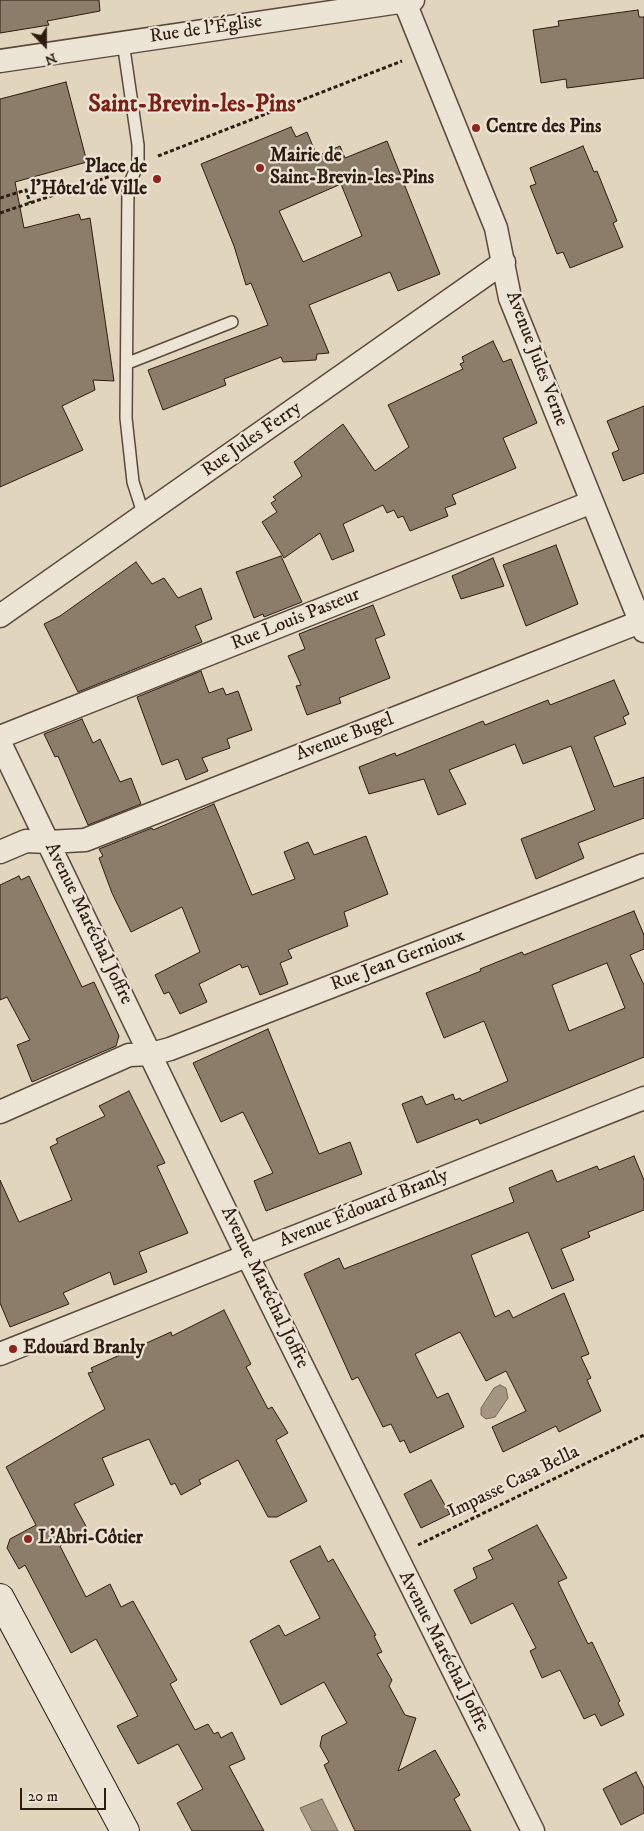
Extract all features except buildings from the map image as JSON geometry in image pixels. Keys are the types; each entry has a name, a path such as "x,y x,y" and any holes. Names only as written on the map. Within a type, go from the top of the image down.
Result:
{"street":[{"name":"Rue de l'Église","path":"0,61 407,1"},
{"name":"Avenue Jules Verne","path":"407,1 496,228 510,298 642,626"},
{"name":"Rue Jules Ferry","path":"0,616 504,262"},
{"name":"Rue Louis Pasteur","path":"0,737 592,502"},
{"name":"Avenue Bugel","path":"0,852 26,841 85,840 642,626"},
{"name":"Avenue Maréchal Joffre","path":"0,743 247,1256 533,1831"},
{"name":"Rue Jean Gernioux","path":"0,1112 129,1055 151,1054 170,1049 644,865"},
{"name":"Avenue Édouard Branly","path":"0,1354 644,1098"},
{"path":"0,1598 125,1831"}],"lane":[{"path":"123,42 138,145 138,164 128,187 128,363 126,418 134,482 144,516"},
{"path":"128,363 232,322"}],"path":[{"path":"0,213 95,183 138,164 426,51"},
{"path":"0,198 26,190 30,204"},
{"name":"Impasse Casa Bella","path":"395,1556 644,1435"}],"shaded area":[{"path":"500,1385 506,1388 508,1398 495,1417 486,1419 481,1415 481,1408 494,1388"},
{"path":"322,1799 338,1831 312,1831 300,1808"}],"place":[{"name":"Centre des Pins","path":"476,128"},
{"name":"Mairie de Saint-Brevin-les-Pins","path":"260,168"},
{"name":"Place de l'Hôtel de Ville","path":"157,179"},
{"name":"Edouard Branly","path":"13,1349"},
{"name":"L'Abri-Côtier","path":"28,1539"}],"district":[{"name":"Saint-Brevin-les-Pins","path":"192,106"}]}
